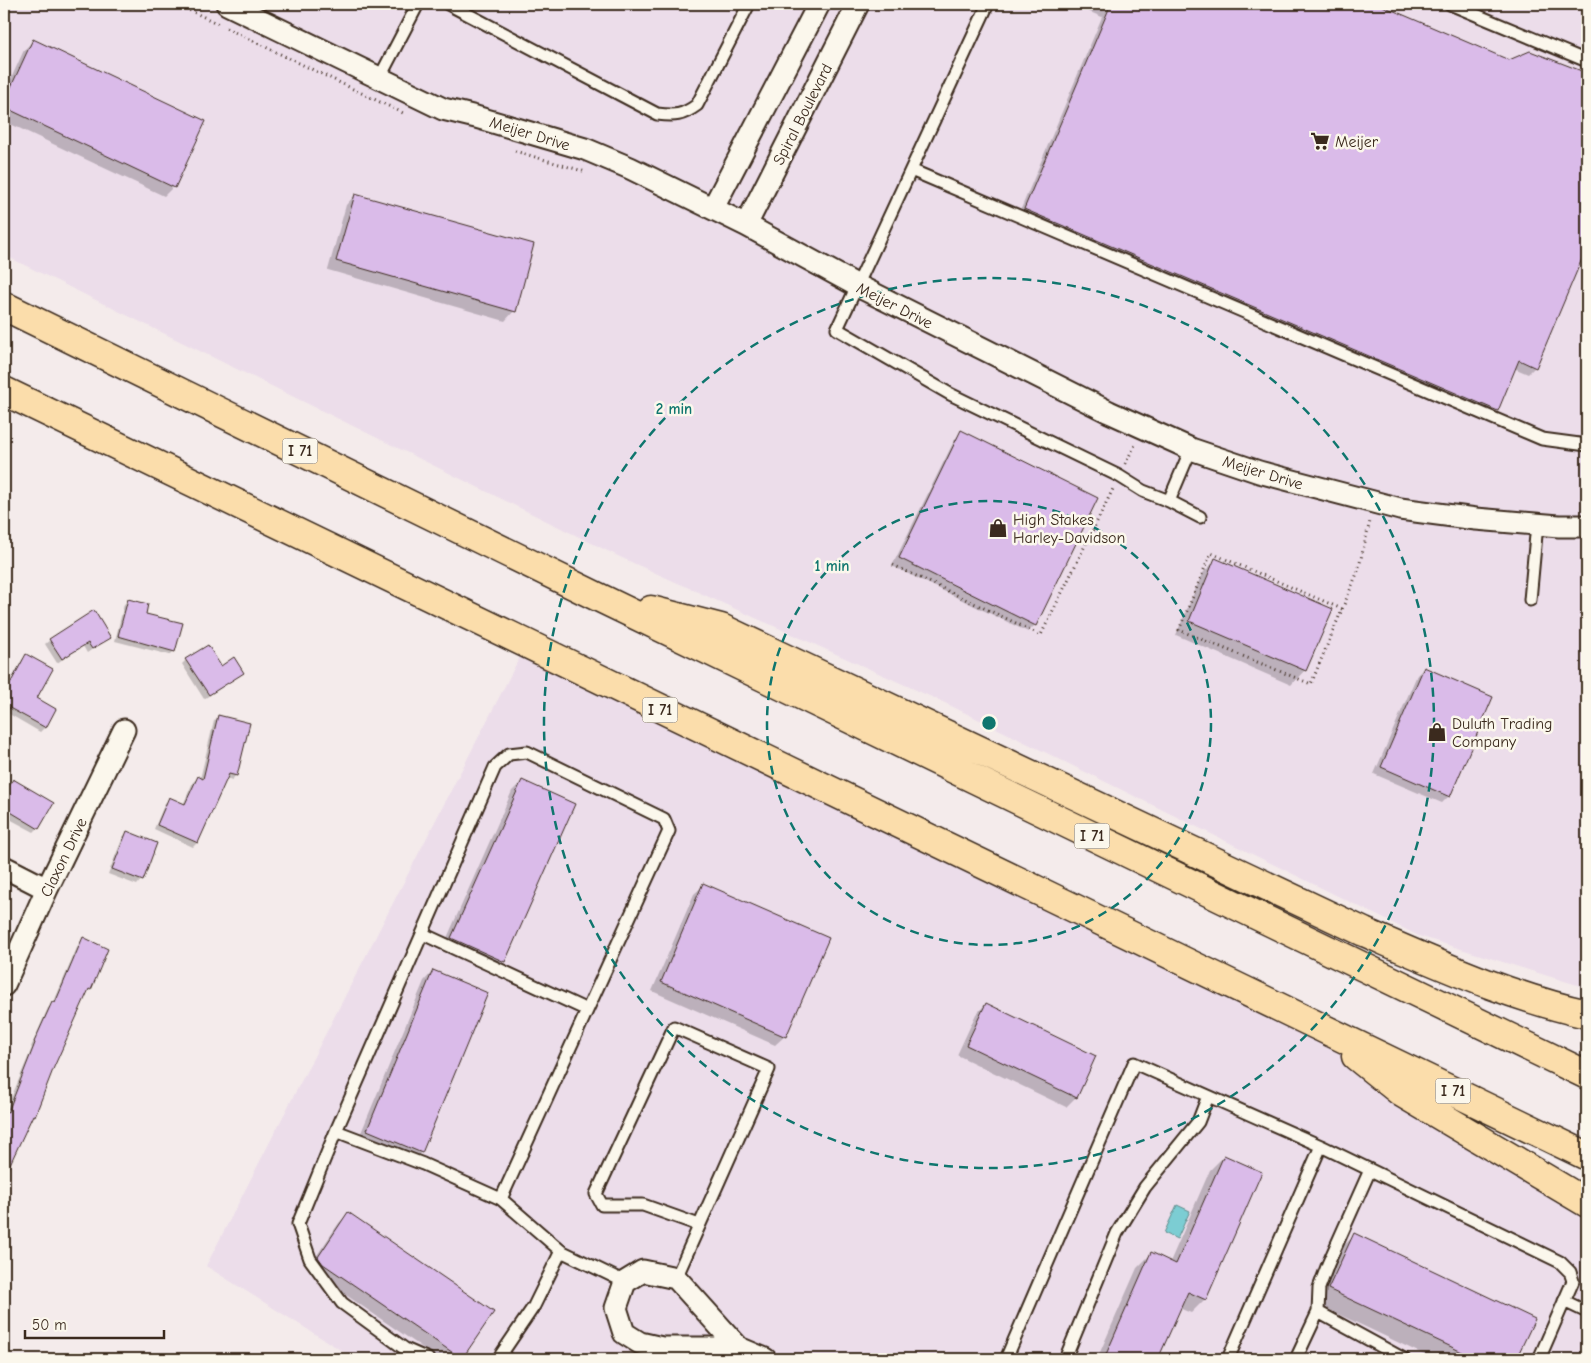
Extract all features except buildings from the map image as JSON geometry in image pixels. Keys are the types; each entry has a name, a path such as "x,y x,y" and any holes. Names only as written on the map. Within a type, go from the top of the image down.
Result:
{"highway":[{"name":"I 71","path":"4,306 596,596 1587,1075"},
{"name":"I 71","path":"4,391 1037,892 1587,1156"},
{"path":"596,596 721,628 1364,932 1462,974 1564,1009 1587,1014"},
{"path":"1318,1026 1402,1093 1587,1203"}],"street":[{"name":"Meijer Drive","path":"227,4 443,109 476,116 585,149 637,171 746,225 858,286 1109,412 1191,449 1269,474 1400,509 1537,524 1587,526"},
{"path":"713,208 820,4"},
{"name":"Spiral Boulevard","path":"746,225 858,4"},
{"name":"Claxon Drive","path":"4,985 47,889 124,730"},
{"path":"4,867 47,889"},
{"path":"739,1348 676,1278 643,1271 625,1282 616,1308 624,1333 640,1343 662,1348 739,1348 765,1359"}],"lane":[{"path":"380,77 418,4"},
{"path":"448,4 657,114 673,116 686,113 697,105 750,4"},
{"path":"988,4 837,329 950,394 1119,476 1143,491 1170,501 1200,517"},
{"path":"1450,4 1587,61"},
{"path":"911,170 1542,439 1587,445"},
{"path":"1170,501 1191,449"},
{"path":"1530,600 1537,524"},
{"path":"428,1359 405,1349 342,1303 310,1259 298,1224 336,1131 495,767 509,754 527,752 664,819 669,831 501,1199"},
{"path":"423,934 587,1010"},
{"path":"676,1278 769,1069 674,1027 596,1194 602,1205 644,1206 699,1225"},
{"path":"1006,1359 1134,1063 1321,1146 1560,1262 1570,1272 1573,1281 1539,1359"},
{"path":"1065,1359 1117,1233 1145,1187 1198,1122 1208,1096"},
{"path":"336,1131 423,1164 501,1199 561,1251 625,1282"},
{"path":"1228,1359 1321,1146"},
{"path":"1296,1359 1318,1312 1319,1288 1328,1264 1370,1170"},
{"path":"498,1359 534,1306 561,1251"},
{"path":"1564,1301 1587,1312"},
{"path":"1318,1312 1404,1359"}],"path":[{"path":"893,564 1041,636 1135,444"},
{"path":"1342,608 1211,553 1180,630 1311,684 1358,571 1370,521"}],"shaded area":[{"path":"4,4 1587,4 1587,988 1419,936 945,703 620,557 4,255"},
{"path":"526,645 1318,1026 1587,1203 1587,1359 355,1359 206,1266"}],"water":[{"path":"1177,1205 1190,1211 1177,1239 1164,1233"}],"place":[{"name":"Meijer","path":"1320,141"},
{"name":"High Stakes Harley-Davidson","path":"998,528"},
{"name":"Duluth Trading Company","path":"1437,732"}]}
